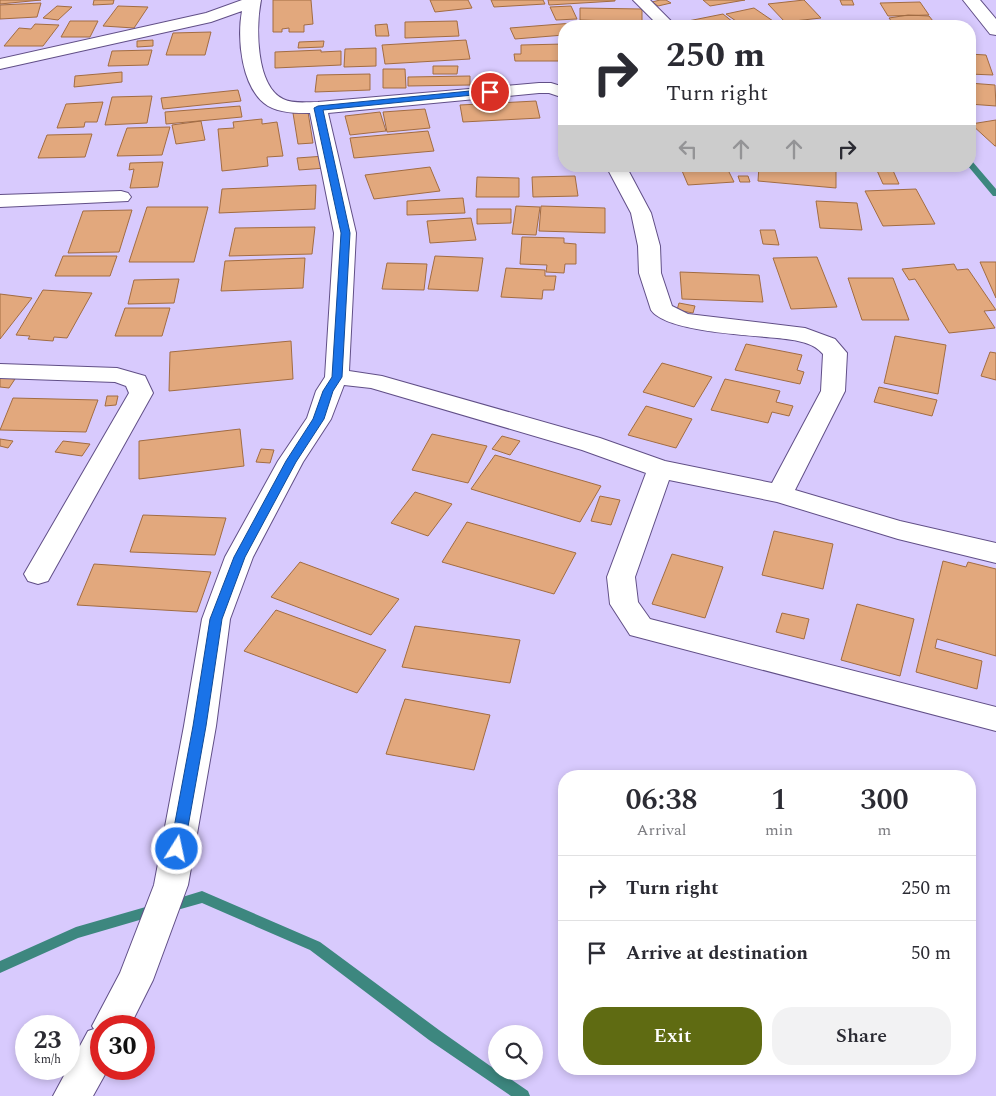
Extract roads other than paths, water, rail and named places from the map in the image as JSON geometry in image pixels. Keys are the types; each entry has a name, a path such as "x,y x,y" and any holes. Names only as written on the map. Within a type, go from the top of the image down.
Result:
{"street":[{"path":"641,0 662,20"},
{"path":"971,0 996,30"},
{"path":"0,64 212,17 252,1 248,39 263,91 273,102 282,105 318,108 509,90 551,88 558,91"},
{"path":"117,1015 135,980 171,885 200,726 216,619 239,557 291,461 318,419 328,391 337,377 345,233 318,108"},
{"path":"620,172 641,213 649,246 650,273 662,310 683,320 805,335 827,344 834,354 833,391 780,494"},
{"path":"0,201 120,197"},
{"path":"0,372 117,375 136,381 141,393 38,574"},
{"path":"337,377 373,381 591,444 660,469 780,494 898,530 996,553"},
{"path":"660,469 621,577 624,604 640,627 996,719"},
{"path":"72,1096 90,1064"}],"waterway":[{"path":"976,171 996,194"},
{"path":"170,906 202,897 315,946 434,1035 523,1096"},
{"path":"0,967 76,933 156,910"}]}
